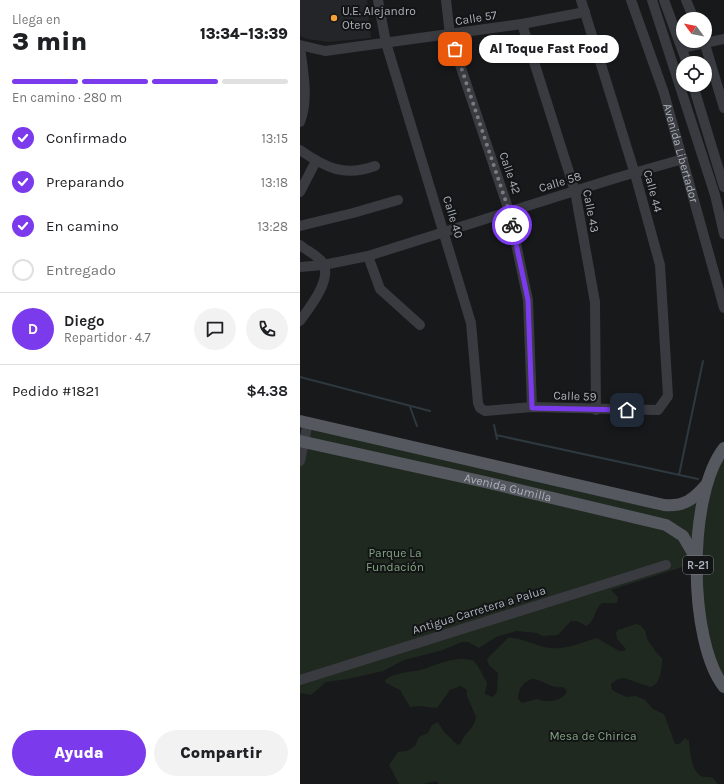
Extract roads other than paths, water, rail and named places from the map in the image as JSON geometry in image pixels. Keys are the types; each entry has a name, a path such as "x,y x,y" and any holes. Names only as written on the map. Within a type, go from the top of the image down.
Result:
{"main road":[{"name":"Avenida Gumilla","path":"304,421 664,504 677,505 688,502 706,485"},
{"name":"Avenida Gumilla","path":"302,441 666,525 683,536 698,562"},
{"name":"R-21","path":"722,451 706,485 699,527 698,562 699,598 703,639 710,663 723,686"}],"street":[{"path":"378,0 386,43"},
{"path":"385,0 386,43"},
{"name":"Calle 42","path":"446,0 450,35 509,211 528,300 532,408"},
{"name":"Calle 44","path":"581,0 635,174 660,265 668,396"},
{"name":"Avenida Libertador","path":"632,0 664,93 724,308"},
{"name":"Avenida Libertador","path":"652,0 715,196 724,234"},
{"path":"664,0 676,32"},
{"path":"686,0 691,12"},
{"name":"Calle 57","path":"300,46 325,51 450,35 522,24 585,12"},
{"name":"Calle 43","path":"522,24 575,191 595,302 596,410"},
{"path":"712,41 724,39"},
{"name":"Calle 40","path":"386,43 472,323 478,403"},
{"path":"300,46 304,107 300,122"},
{"path":"682,48 685,56"},
{"path":"707,48 724,108"},
{"path":"696,92 723,180"},
{"path":"300,150 316,162 339,171 362,170 375,166"},
{"name":"Calle 58","path":"300,267 368,256 408,245 444,231 683,159"},
{"path":"300,192 316,162"},
{"path":"300,226 353,214 398,200"},
{"path":"300,245 315,255 324,264 325,278 316,298 300,321"},
{"path":"368,256 380,289 420,325"},
{"name":"Calle 59","path":"478,403 480,408 484,411 532,408 658,410 668,396"},
{"path":"300,461 304,421"},
{"name":"Antigua Carretera a Palua","path":"300,680 666,565"}],"waterway":[{"path":"679,475 703,361"},
{"path":"300,377 430,411"},
{"path":"410,407 417,426"},
{"path":"494,425 497,439"},
{"path":"496,435 698,479"}],"place":[{"name":"U.E. Alejandro Otero","path":"334,18"},
{"name":"Al Toque Fast Food","path":"455,49"}],"park label":[{"name":"Parque La Fundación","path":"395,560"},
{"name":"Mesa de Chirica","path":"593,736"}]}
